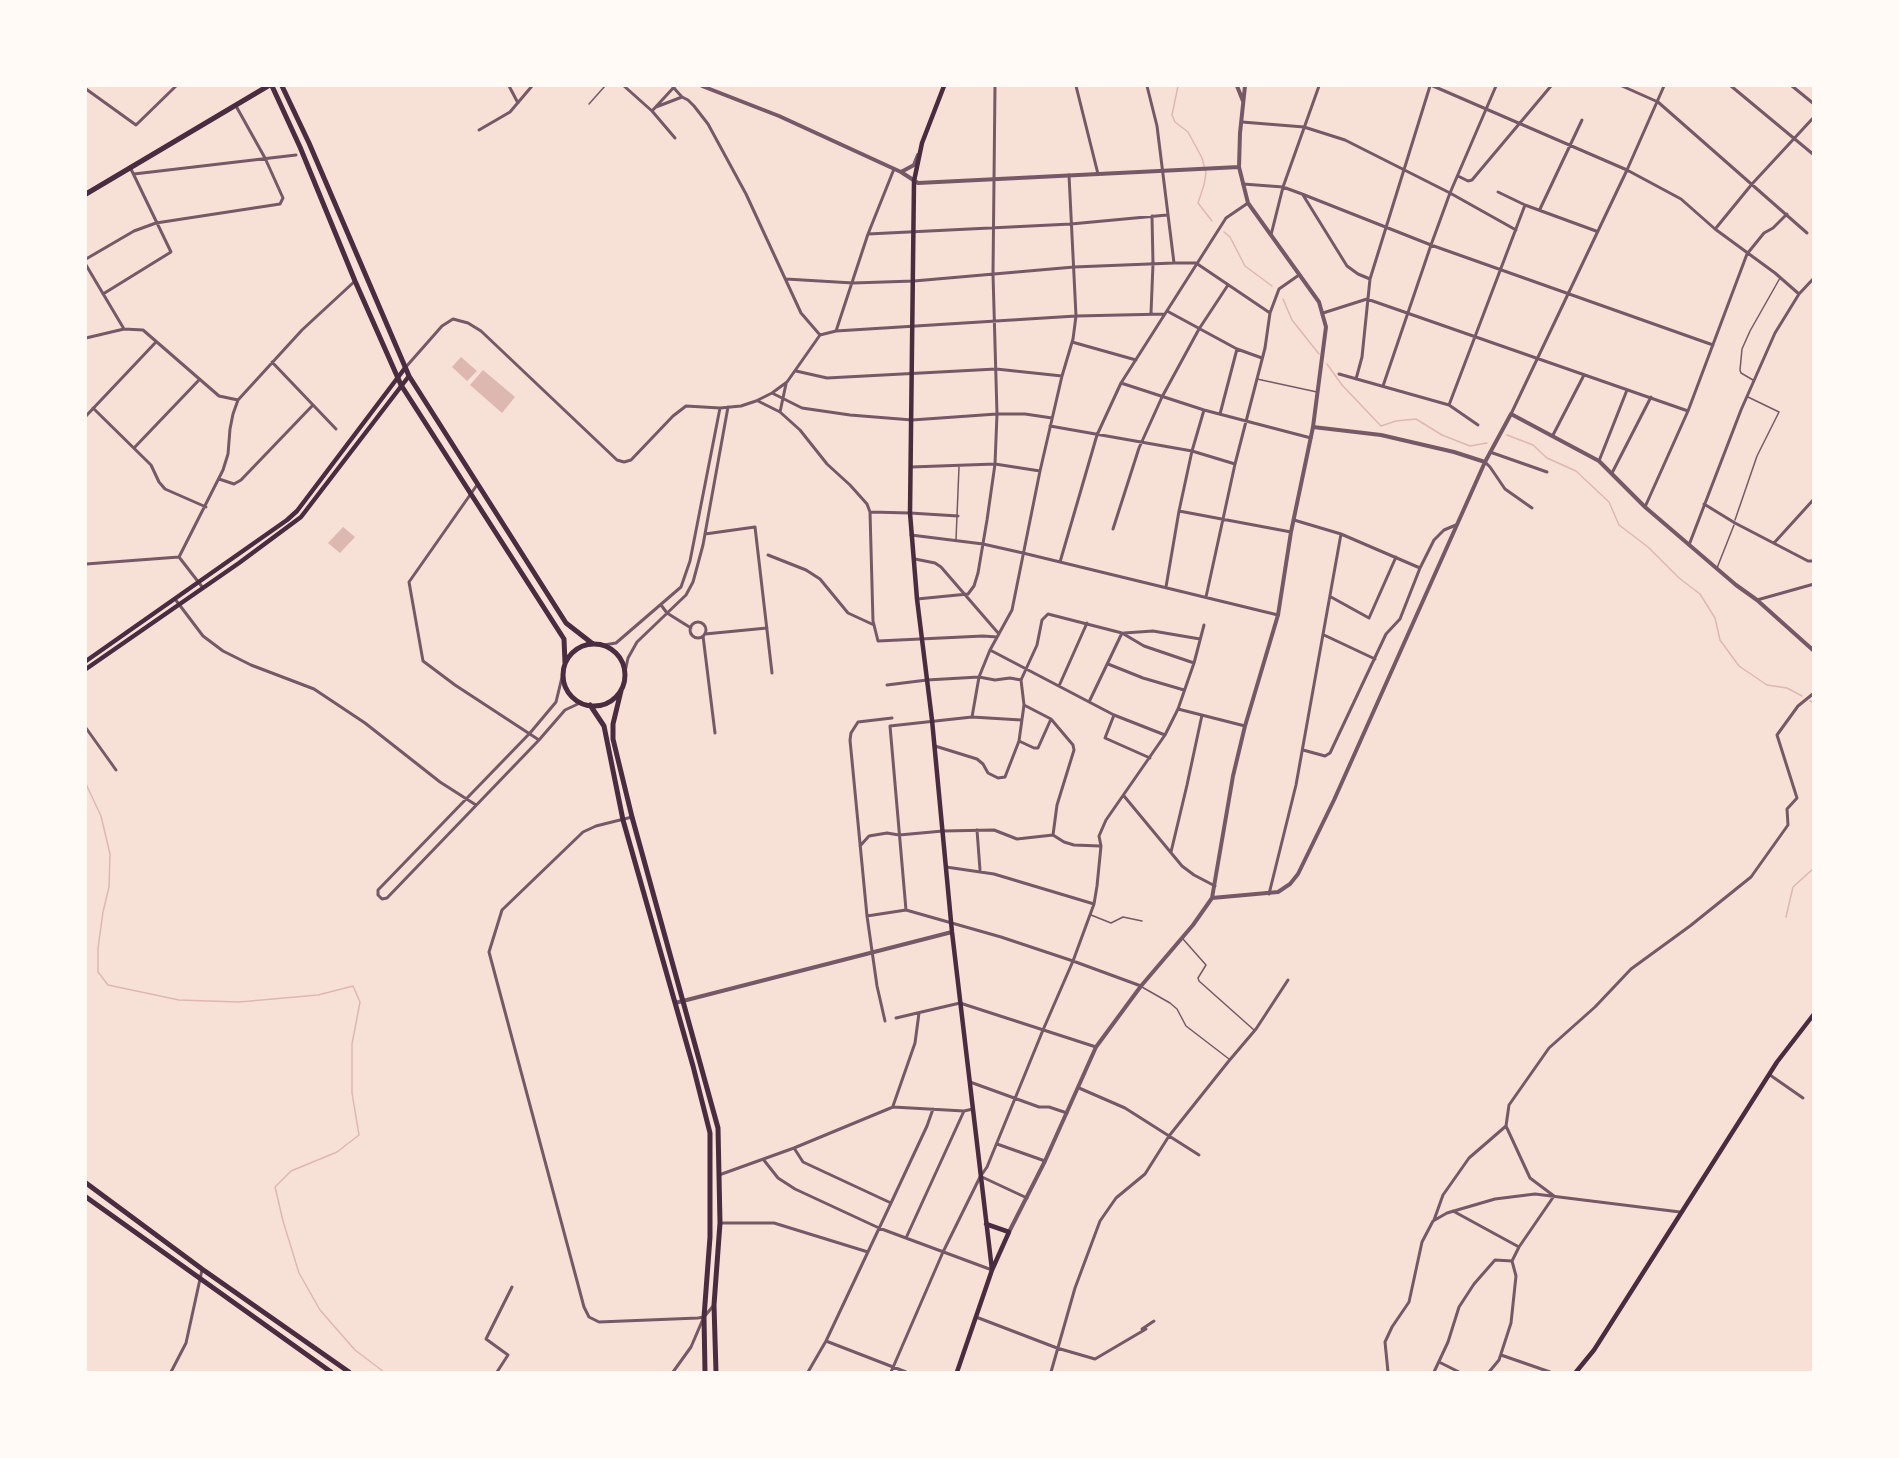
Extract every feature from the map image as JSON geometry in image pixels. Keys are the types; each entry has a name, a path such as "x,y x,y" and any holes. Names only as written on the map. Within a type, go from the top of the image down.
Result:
{"main road":[{"path":"86,194 270,86 300,147 401,385 564,639 565,687 579,703 590,705 602,705 613,700 621,691"},
{"path":"282,86 314,153 409,376 566,623 593,644"},
{"path":"944,86 920,152 914,181 910,513 917,599 933,720 952,932 992,1269"},
{"path":"86,669 297,511 405,368"},
{"path":"86,661 177,602 203,588 301,517 409,376"},
{"path":"565,663 581,647 593,644 604,645 618,656 625,672 613,724 614,739 632,817 718,1128 720,1223 714,1305 716,1372"},
{"path":"590,705 604,726 623,820 710,1133 710,1237 704,1317 705,1372"},
{"path":"1576,1372 1594,1350 1769,1074 1814,1014"},
{"path":"86,1183 202,1269 350,1372"},
{"path":"86,1197 331,1372"},
{"path":"957,1372 992,1269 1009,1232 986,1224"}],"street":[{"path":"86,89 136,125 176,86"},
{"path":"508,86 518,103"},
{"path":"479,130 510,112 532,86"},
{"path":"624,86 653,109 675,138"},
{"path":"653,109 674,86 682,98 688,100 708,124 746,194 801,313 820,335"},
{"path":"702,86 780,116 901,172 918,183 1239,167"},
{"path":"917,599 966,594 974,586 983,544 995,464 998,414 993,274 995,86"},
{"path":"1076,86 1098,174"},
{"path":"1147,86 1157,126 1174,263"},
{"path":"1237,86 1244,102"},
{"path":"1009,1232 1045,1161 1096,1047 1141,986 1212,898 1233,776 1245,726 1278,615 1313,427 1326,327 1319,302 1248,203 1239,167 1245,86"},
{"path":"1271,237 1282,187 1319,86"},
{"path":"1356,379 1362,357 1370,279 1402,170 1431,86 1627,170 1681,199 1715,229 1799,294"},
{"path":"1383,386 1450,193 1496,86"},
{"path":"1457,176 1468,181 1472,180 1551,86"},
{"path":"1622,86 1658,102 1807,233"},
{"path":"1212,898 1278,892 1290,884 1298,874 1485,462 1627,170 1664,86"},
{"path":"1731,86 1814,155"},
{"path":"1792,86 1814,104"},
{"path":"653,109 682,98"},
{"path":"86,259 134,231 156,223 280,204 283,198 265,158 235,105"},
{"path":"1715,229 1752,184 1814,117"},
{"path":"1539,209 1582,120"},
{"path":"1242,122 1304,127 1345,140 1450,193 1516,230"},
{"path":"901,172 914,165 920,152"},
{"path":"133,174 296,155"},
{"path":"103,294 171,252 130,167"},
{"path":"836,331 868,234 894,169"},
{"path":"972,717 979,677 990,650 1012,610 1050,426 1072,342 1076,316 1069,175"},
{"path":"1243,184 1282,187 1431,245 1713,345"},
{"path":"1498,192 1525,205 1596,231"},
{"path":"1302,194 1347,266 1370,279"},
{"path":"1060,562 1096,435 1121,383 1226,218 1248,203"},
{"path":"1449,405 1525,205"},
{"path":"1645,507 1688,411 1747,254 1764,233 1773,228 1786,214"},
{"path":"868,234 1071,224 1167,215"},
{"path":"1151,314 1152,216"},
{"path":"786,279 853,283 914,281 1074,267 1196,263 1270,313"},
{"path":"86,265 124,329"},
{"path":"1206,597 1222,519 1262,358 1270,313 1279,289 1300,274"},
{"path":"1689,545 1746,396 1775,333 1799,294 1814,278"},
{"path":"179,557 219,478 228,454 230,429 238,400 302,330 355,280"},
{"path":"1113,529 1142,441 1162,397 1199,329 1228,285"},
{"path":"1323,313 1367,299 1688,411"},
{"path":"405,368 442,326 453,319 468,323 481,331 617,460 624,462 631,460 673,416 686,406 729,407 756,401 772,393 796,370 820,335 836,331 913,328 1076,316 1166,313 1237,349 1262,358"},
{"path":"86,338 124,329 143,330 219,396 238,400"},
{"path":"86,416 156,342"},
{"path":"1072,342 1136,360"},
{"path":"1220,415 1237,349"},
{"path":"272,363 336,429"},
{"path":"796,370 827,378 996,369 1062,376"},
{"path":"1339,374 1449,405 1478,425"},
{"path":"1553,435 1584,375"},
{"path":"134,448 200,380"},
{"path":"780,412 786,382"},
{"path":"1121,383 1220,415 1311,438"},
{"path":"1599,461 1627,390"},
{"path":"772,393 802,408 850,415 912,420 998,414 1025,414 1052,418"},
{"path":"1612,473 1651,397"},
{"path":"756,401 780,412 800,430 827,464 867,504 870,512 874,625 878,641 998,635"},
{"path":"219,478 234,484 241,480 313,405"},
{"path":"625,672 628,658 637,642 689,592 705,534 729,407"},
{"path":"93,408 151,465 165,489 206,507"},
{"path":"604,645 616,643 681,587 686,575 720,408"},
{"path":"1166,588 1179,511 1204,410"},
{"path":"1510,414 1599,461 1645,507 1736,585 1757,600 1814,651"},
{"path":"1050,426 1192,451 1235,464"},
{"path":"1313,427 1391,437 1485,462 1505,489 1532,508"},
{"path":"1490,452 1547,472"},
{"path":"910,466 995,464 1040,471"},
{"path":"478,483 409,582 423,661 455,685 539,740"},
{"path":"1774,543 1814,499"},
{"path":"1704,504 1808,561 1814,561"},
{"path":"1179,511 1292,532"},
{"path":"870,512 958,516"},
{"path":"1294,520 1341,534 1420,568"},
{"path":"1303,750 1325,756 1330,753 1386,634 1400,619 1434,540 1444,530 1458,525"},
{"path":"705,534 755,527 772,673"},
{"path":"1269,894 1303,750 1341,534"},
{"path":"911,535 983,544 1278,615"},
{"path":"768,555 806,570 820,579 848,613 874,625"},
{"path":"179,557 203,588"},
{"path":"86,564 179,557"},
{"path":"1330,597 1369,618 1396,557"},
{"path":"913,559 935,563 966,594 998,635"},
{"path":"1757,600 1814,584"},
{"path":"177,602 203,636 223,651 251,665 314,689 365,723 440,782 476,805"},
{"path":"661,605 667,612 691,628 694,636 699,638 704,635 767,628"},
{"path":"935,746 977,759 988,773 998,778 1005,777 1019,741 1024,705 1021,680 1037,645 1042,620 1048,615 1122,633 1144,646 1194,663"},
{"path":"691,628 696,622 703,623 706,627 704,635 715,733"},
{"path":"1059,686 1087,623"},
{"path":"891,1372 943,1252 980,1176 987,1167 1091,915 1097,886 1101,846 1099,836 1106,819 1165,735 1178,709 1204,625"},
{"path":"1122,633 1153,631 1200,639"},
{"path":"1089,702 1122,633"},
{"path":"1324,635 1375,659"},
{"path":"990,650 1114,716 1165,735"},
{"path":"1108,664 1143,678 1184,690"},
{"path":"563,673 556,702 378,891 378,895 382,899 387,898 539,740 564,710 579,703"},
{"path":"888,685 979,677 1021,680"},
{"path":"1554,1196 1530,1178 1506,1126 1509,1105 1549,1048 1595,1007 1631,969 1751,877 1788,825 1787,809 1797,798 1777,735 1798,706 1814,693"},
{"path":"1024,705 1051,718 1071,742 1074,750 1057,805 1053,835"},
{"path":"1178,709 1245,726"},
{"path":"1171,852 1202,715"},
{"path":"1114,716 1105,738 1150,758"},
{"path":"906,910 890,726 972,717 1022,720"},
{"path":"885,1022 867,916 850,740 851,733 858,722 892,718"},
{"path":"1019,741 1038,748 1051,718"},
{"path":"86,728 116,770"},
{"path":"1124,796 1182,866 1215,886"},
{"path":"632,817 596,826 583,832 502,910 489,952 584,1307 589,1317 598,1322 704,1317"},
{"path":"860,846 869,836 887,833 898,835 977,830 994,830 1017,838 1053,835 1064,842 1101,846"},
{"path":"977,830 980,871"},
{"path":"946,867 980,871 1094,904"},
{"path":"867,916 906,910 1073,961 1141,986"},
{"path":"675,1003 952,932"},
{"path":"1051,1372 1075,1288 1100,1221 1116,1198 1145,1174 1169,1136 1255,1031 1288,980"},
{"path":"896,1018 960,1003 1096,1047"},
{"path":"893,1107 915,1043 919,1013"},
{"path":"1769,1074 1803,1098"},
{"path":"969,1082 1039,1107 1049,1107 1067,1113"},
{"path":"1078,1088 1125,1108 1199,1155"},
{"path":"719,1175 794,1148 893,1107 964,1111 973,1109"},
{"path":"808,1372 826,1341 933,1109"},
{"path":"906,1238 964,1111"},
{"path":"1388,1372 1385,1342 1409,1302 1422,1242 1443,1196 1469,1158 1506,1126"},
{"path":"997,1144 1045,1161"},
{"path":"794,1148 803,1162 891,1203"},
{"path":"763,1159 778,1178 795,1189 879,1228 992,1269"},
{"path":"980,1176 1027,1198"},
{"path":"1433,1221 1447,1212 1495,1199 1535,1194 1680,1212"},
{"path":"1489,1372 1501,1355 1511,1323 1516,1276 1512,1261 1554,1196"},
{"path":"1453,1211 1519,1247"},
{"path":"720,1223 774,1223 868,1252"},
{"path":"1434,1372 1459,1307 1474,1284 1495,1260 1512,1261"},
{"path":"171,1372 186,1343 202,1269"},
{"path":"497,1372 508,1355 486,1339 513,1287"},
{"path":"673,1372 691,1347 704,1317 714,1305"},
{"path":"976,1317 1057,1348 1095,1359 1146,1329"},
{"path":"1095,1359 1154,1321"},
{"path":"826,1341 906,1372"},
{"path":"1501,1355 1550,1372"},
{"path":"1439,1362 1460,1372"}],"lane":[{"path":"589,104 605,86"},
{"path":"1754,380 1741,373 1739,368 1742,349 1780,278"},
{"path":"1256,379 1318,393"},
{"path":"1717,569 1757,456 1779,412 1746,396"},
{"path":"956,541 959,465"},
{"path":"1091,915 1111,923 1123,916 1142,921"},
{"path":"1182,938 1206,965 1198,978 1199,981 1255,1031"},
{"path":"1141,986 1170,1003 1186,1026 1230,1060"}],"shaded area":[{"path":"461,357 477,371 467,381 452,367"},
{"path":"483,370 515,397 502,413 470,385"},
{"path":"343,527 355,537 340,553 328,543"}],"waterway":[{"path":"1178,86 1172,115 1175,122 1188,132 1202,158 1206,173 1198,203 1212,221"},
{"path":"1224,232 1230,237 1245,266 1272,286"},
{"path":"1283,299 1292,320 1319,354"},
{"path":"1327,364 1342,385 1381,426 1396,421 1416,419 1442,435 1470,446 1487,443"},
{"path":"1507,435 1533,445 1547,458 1576,471 1609,502 1619,525 1648,547 1679,578 1700,594 1715,618 1720,640 1739,666 1767,685 1787,688 1802,696"},
{"path":"1810,701 1814,703"},
{"path":"86,784 101,816 110,854 109,887 98,948 98,972 108,985 179,1000 239,1002 318,995 353,986 360,1002 352,1044 352,1093 359,1135 337,1152 291,1171 275,1187 299,1273 320,1310 355,1350 384,1372"},
{"path":"1786,917 1793,887 1814,868"}]}
